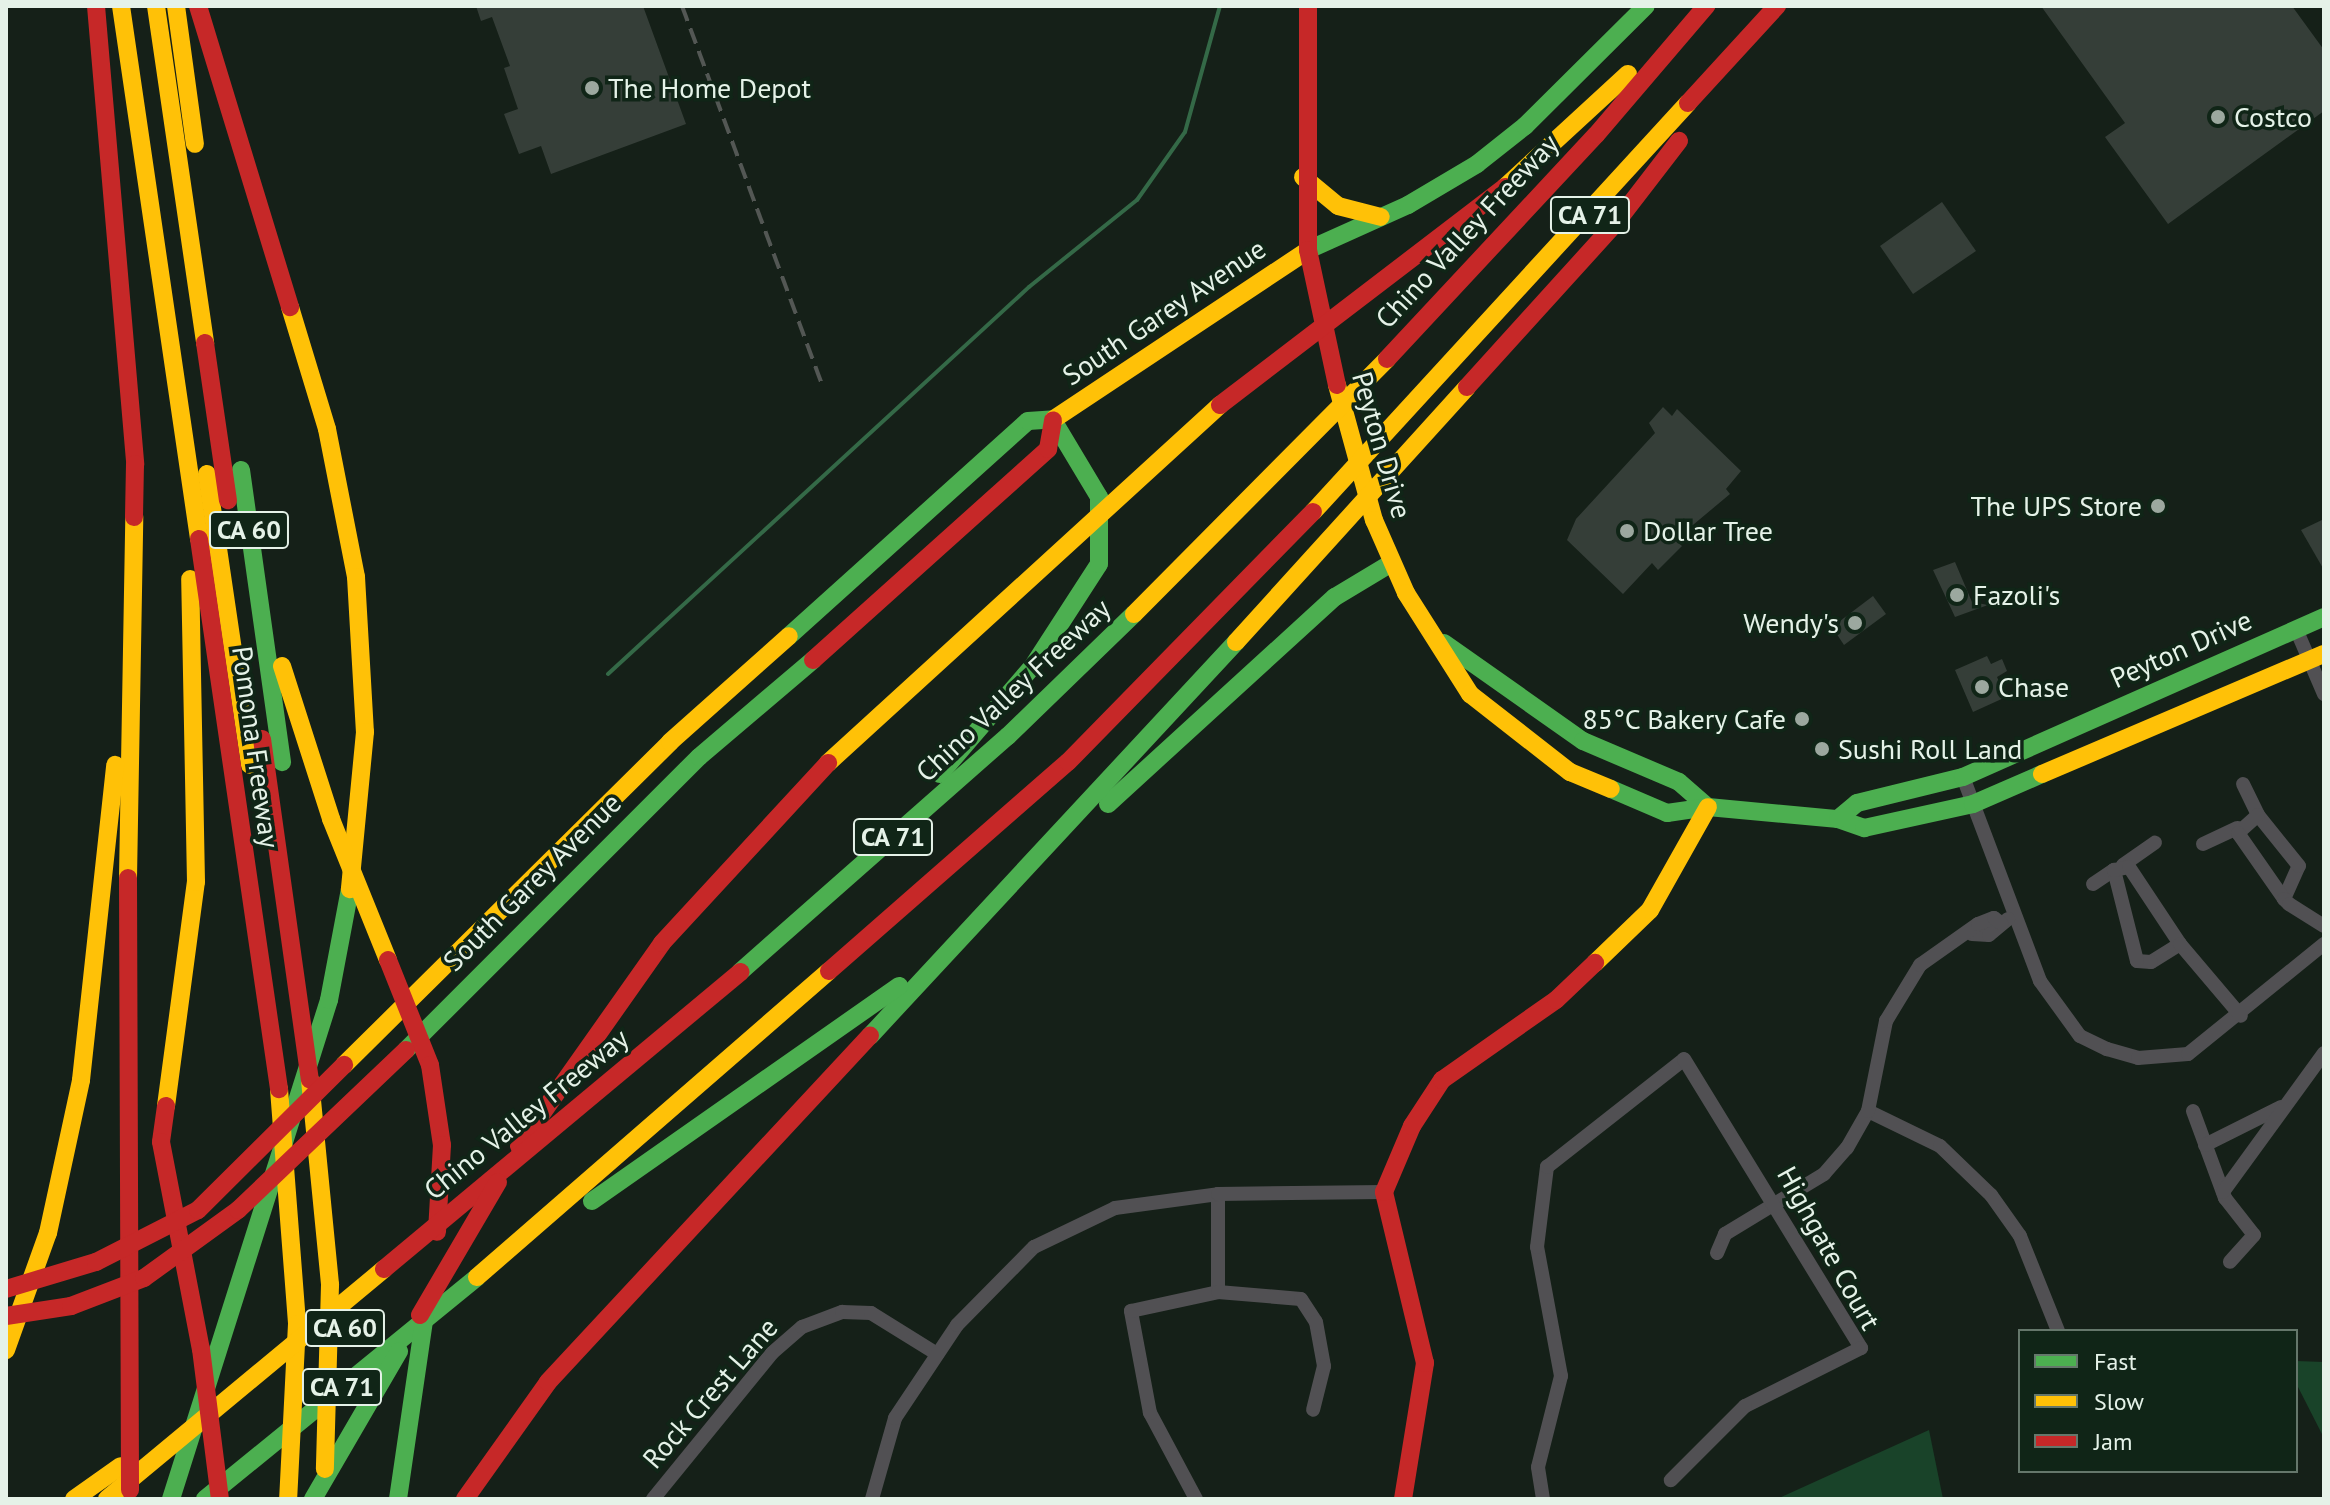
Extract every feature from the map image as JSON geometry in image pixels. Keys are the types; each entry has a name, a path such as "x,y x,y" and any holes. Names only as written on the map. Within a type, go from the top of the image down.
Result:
{"main road":[{"path":"96,6 121,255 136,529 127,1211 130,1499"},
{"name":"Pomona Freeway","path":"121,6 280,1102 291,1200 297,1324 288,1499"},
{"path":"138,6 296,1085 307,1187 312,1294 303,1499"},
{"path":"156,6 317,1062"},
{"name":"Pomona Freeway","path":"176,6 257,585 329,1163 345,1328 337,1499"},
{"path":"171,1499 329,1000 356,859 365,687 356,577 327,429 198,6"},
{"name":"Peyton Drive","path":"1308,6 1303,177 1308,250 1348,439 1390,564 1441,641 1470,694 1570,772 1667,813 1708,807 1838,819 1864,828 1895,825 1973,804 2317,657"},
{"name":"South Garey Avenue","path":"6,1289 96,1262 179,1224 824,600 1028,421 1053,420 1308,250 1381,217 1502,146 1646,6"},
{"path":"313,1499 525,1137 616,1003 696,900 777,813 1056,548 1147,466 1262,371 1489,202 1704,6"},
{"name":"Chino Valley Freeway","path":"107,1499 696,1011 1008,736 1290,463 1704,6"},
{"path":"465,1499 548,1382 1210,670 1615,224 1774,8"},
{"name":"CA 71","path":"205,1499 516,1245 1068,762 1191,642 1314,507 1404,415 1774,8"},
{"path":"1303,177 1338,206 1381,217"},
{"path":"838,885 996,713 1095,576 1104,537 1099,497 1053,420"},
{"name":"South Garey Avenue","path":"6,1316 104,1296 184,1254 312,1145 420,1032 699,757 923,566 1048,449 1053,420"},
{"path":"6,1350 48,1233 93,1001 136,529"},
{"path":"195,530 187,605 196,882 161,1128 184,1254 220,1499"},
{"path":"516,1245 574,1214 935,958 1328,604 1390,564"},
{"path":"257,585 331,819 420,1032 440,1122 441,1188 398,1499"},
{"name":"Peyton Drive","path":"1838,819 1857,803 1963,777 2324,617"},
{"name":"Peyton Drive","path":"1441,641 1583,741 1679,782 1708,807"},
{"path":"1403,1499 1425,1363 1384,1192 1412,1126 1442,1080 1607,957 1650,910 1708,807"},
{"path":"525,929 549,893 564,850"},
{"path":"323,1499 330,1285 329,1163"},
{"path":"75,1498 223,1402"}],"street":[{"path":"2296,629 2317,657 2324,694"},
{"path":"1963,777 2040,981 2080,1036 2107,1049 2138,1058 2188,1054 2241,1016 2324,944"},
{"path":"2243,784 2258,815 2299,866 2284,899"},
{"path":"2203,844 2258,815"},
{"path":"2238,828 2284,899 2324,926"},
{"path":"2093,884 2155,843"},
{"path":"2119,868 2241,1016"},
{"path":"2119,868 2137,961 2151,962 2180,944"},
{"path":"1717,1253 1725,1234 1824,1174 1868,1111 1886,1021 1920,965 1994,918 2001,923 2017,914"},
{"path":"2223,1192 2324,1053"},
{"name":"Highgate Court","path":"1543,1499 1538,1467 1561,1376 1537,1247 1547,1167 1684,1059 1775,1201 1861,1348 1745,1406 1671,1480"},
{"path":"2205,1145 2285,1105"},
{"path":"1868,1111 1940,1146 1991,1195 2020,1236 2057,1329"},
{"path":"2193,1111 2223,1192 2254,1235 2252,1244 2230,1262"},
{"path":"872,1499 895,1418 937,1354 994,1283 1034,1247 1115,1208 1218,1194 1384,1192"},
{"path":"1218,1194 1218,1292"},
{"path":"1196,1499 1150,1413 1131,1311 1218,1292 1301,1299 1316,1322 1324,1366 1313,1410"},
{"name":"Rock Crest Lane","path":"653,1499 772,1353 802,1327 842,1312 871,1313 937,1354"}],"green space":[{"path":"2298,1361 2324,1362 2324,1438 2298,1387"},
{"path":"1929,1430 1943,1499 1777,1499"}],"building":[{"name":"The Home Depot","path":"476,6 643,6 686,124 551,174 541,146 519,154 504,114 518,109 504,68 510,66 492,17 481,21"},
{"name":"Costco","path":"2041,6 2292,6 2324,50 2324,111 2168,224 2105,137 2125,123"},
{"path":"1942,202 1976,251 1913,294 1880,246"},
{"path":"1663,407 1672,416 1677,409 1741,471 1726,489 1730,494 1675,540 1682,546 1658,570 1652,563 1623,594 1567,540 1576,519 1655,433 1649,423"},
{"path":"2324,519 2324,570 2301,530"},
{"name":"Fazoli's","path":"1955,562 1972,602 1988,605 1955,617 1933,570"},
{"name":"Wendy's","path":"1873,596 1886,614 1844,645 1832,627"},
{"name":"Chase","path":"1987,656 1991,664 2002,659 2007,671 1997,677 2006,697 1973,712 1955,670"}],"waterway":[{"path":"608,674 1029,287 1137,200 1185,132 1220,6"}],"railway":[{"path":"682,6 823,388"}],"traffic: fast":[{"path":"1308,250 1408,205 1477,164 1525,126 1646,6"},
{"path":"789,636 1028,421 1054,419"},
{"path":"940,774 1033,666 1099,564 1099,497 1053,420"},
{"path":"241,470 282,762"},
{"path":"1108,804 1335,597 1390,564"},
{"path":"740,972 1008,736 1134,614"},
{"path":"1838,819 1857,803 1963,777 2324,617"},
{"path":"870,1036 1236,642"},
{"path":"1444,643 1583,741 1679,782 1708,807"},
{"path":"406,1050 699,757 813,660"},
{"path":"1611,789 1667,813 1708,807 1838,819 1864,828 1973,804 2042,774"},
{"path":"171,1499 329,1000 350,889"},
{"path":"592,1201 899,986"},
{"path":"205,1499 477,1277"},
{"path":"398,1499 425,1313"},
{"path":"313,1499 399,1351"}],"traffic: slow":[{"path":"121,6 199,539"},
{"path":"156,6 205,343"},
{"path":"176,6 195,144"},
{"path":"1505,187 1628,74"},
{"path":"1313,512 1688,103"},
{"path":"1303,177 1338,206 1381,217"},
{"path":"1054,419 1308,250"},
{"path":"290,307 327,429 356,577 365,732 350,889"},
{"path":"1134,614 1387,359"},
{"path":"1337,385 1374,520 1406,593 1470,694 1570,772 1611,789"},
{"path":"1236,642 1467,387"},
{"path":"828,763 1220,405"},
{"path":"207,474 250,765"},
{"path":"128,878 134,517"},
{"path":"166,1106 196,882 190,579"},
{"path":"344,1065 670,742 789,636"},
{"path":"2042,774 2324,654"},
{"path":"282,666 331,819 388,960"},
{"path":"6,1350 48,1233 81,1080 115,765"},
{"path":"1595,963 1650,910 1708,807"},
{"path":"477,1277 829,971"},
{"path":"310,1080 330,1285 325,1469"},
{"path":"279,1089 297,1324 288,1499"},
{"path":"107,1499 384,1269"},
{"path":"74,1499 121,1466"}],"traffic: jam":[{"path":"96,6 135,464 134,517"},
{"path":"198,6 290,307"},
{"path":"1308,6 1308,250 1337,385"},
{"path":"1387,359 1596,135 1706,6"},
{"path":"1688,103 1777,6"},
{"path":"1467,387 1615,224 1679,141"},
{"path":"1220,405 1505,187"},
{"path":"205,343 228,500"},
{"path":"813,660 1048,449 1053,420"},
{"path":"829,971 1068,762 1313,512"},
{"path":"199,539 279,1089"},
{"path":"262,739 310,1080"},
{"path":"519,1146 662,943 828,763"},
{"path":"128,878 130,1490"},
{"path":"388,960 430,1065 442,1145 437,1232"},
{"path":"1403,1499 1425,1363 1384,1192 1412,1126 1442,1080 1556,1000 1595,963"},
{"path":"384,1269 740,972"},
{"path":"465,1499 548,1382 870,1036"},
{"path":"6,1316 71,1306 144,1278 238,1210 406,1050"},
{"path":"6,1289 96,1262 198,1210 344,1065"},
{"path":"166,1106 161,1142 201,1349 220,1499"},
{"path":"420,1315 498,1182"}],"place":[{"name":"The Home Depot","path":"592,88"},
{"name":"Costco","path":"2218,117"},
{"name":"The UPS Store","path":"2158,506"},
{"name":"Dollar Tree","path":"1627,531"},
{"name":"Fazoli's","path":"1957,595"},
{"name":"Wendy's","path":"1855,623"},
{"name":"Chase","path":"1982,687"},
{"name":"85°C Bakery Cafe","path":"1802,719"},
{"name":"Sushi Roll Land","path":"1822,749"}]}
